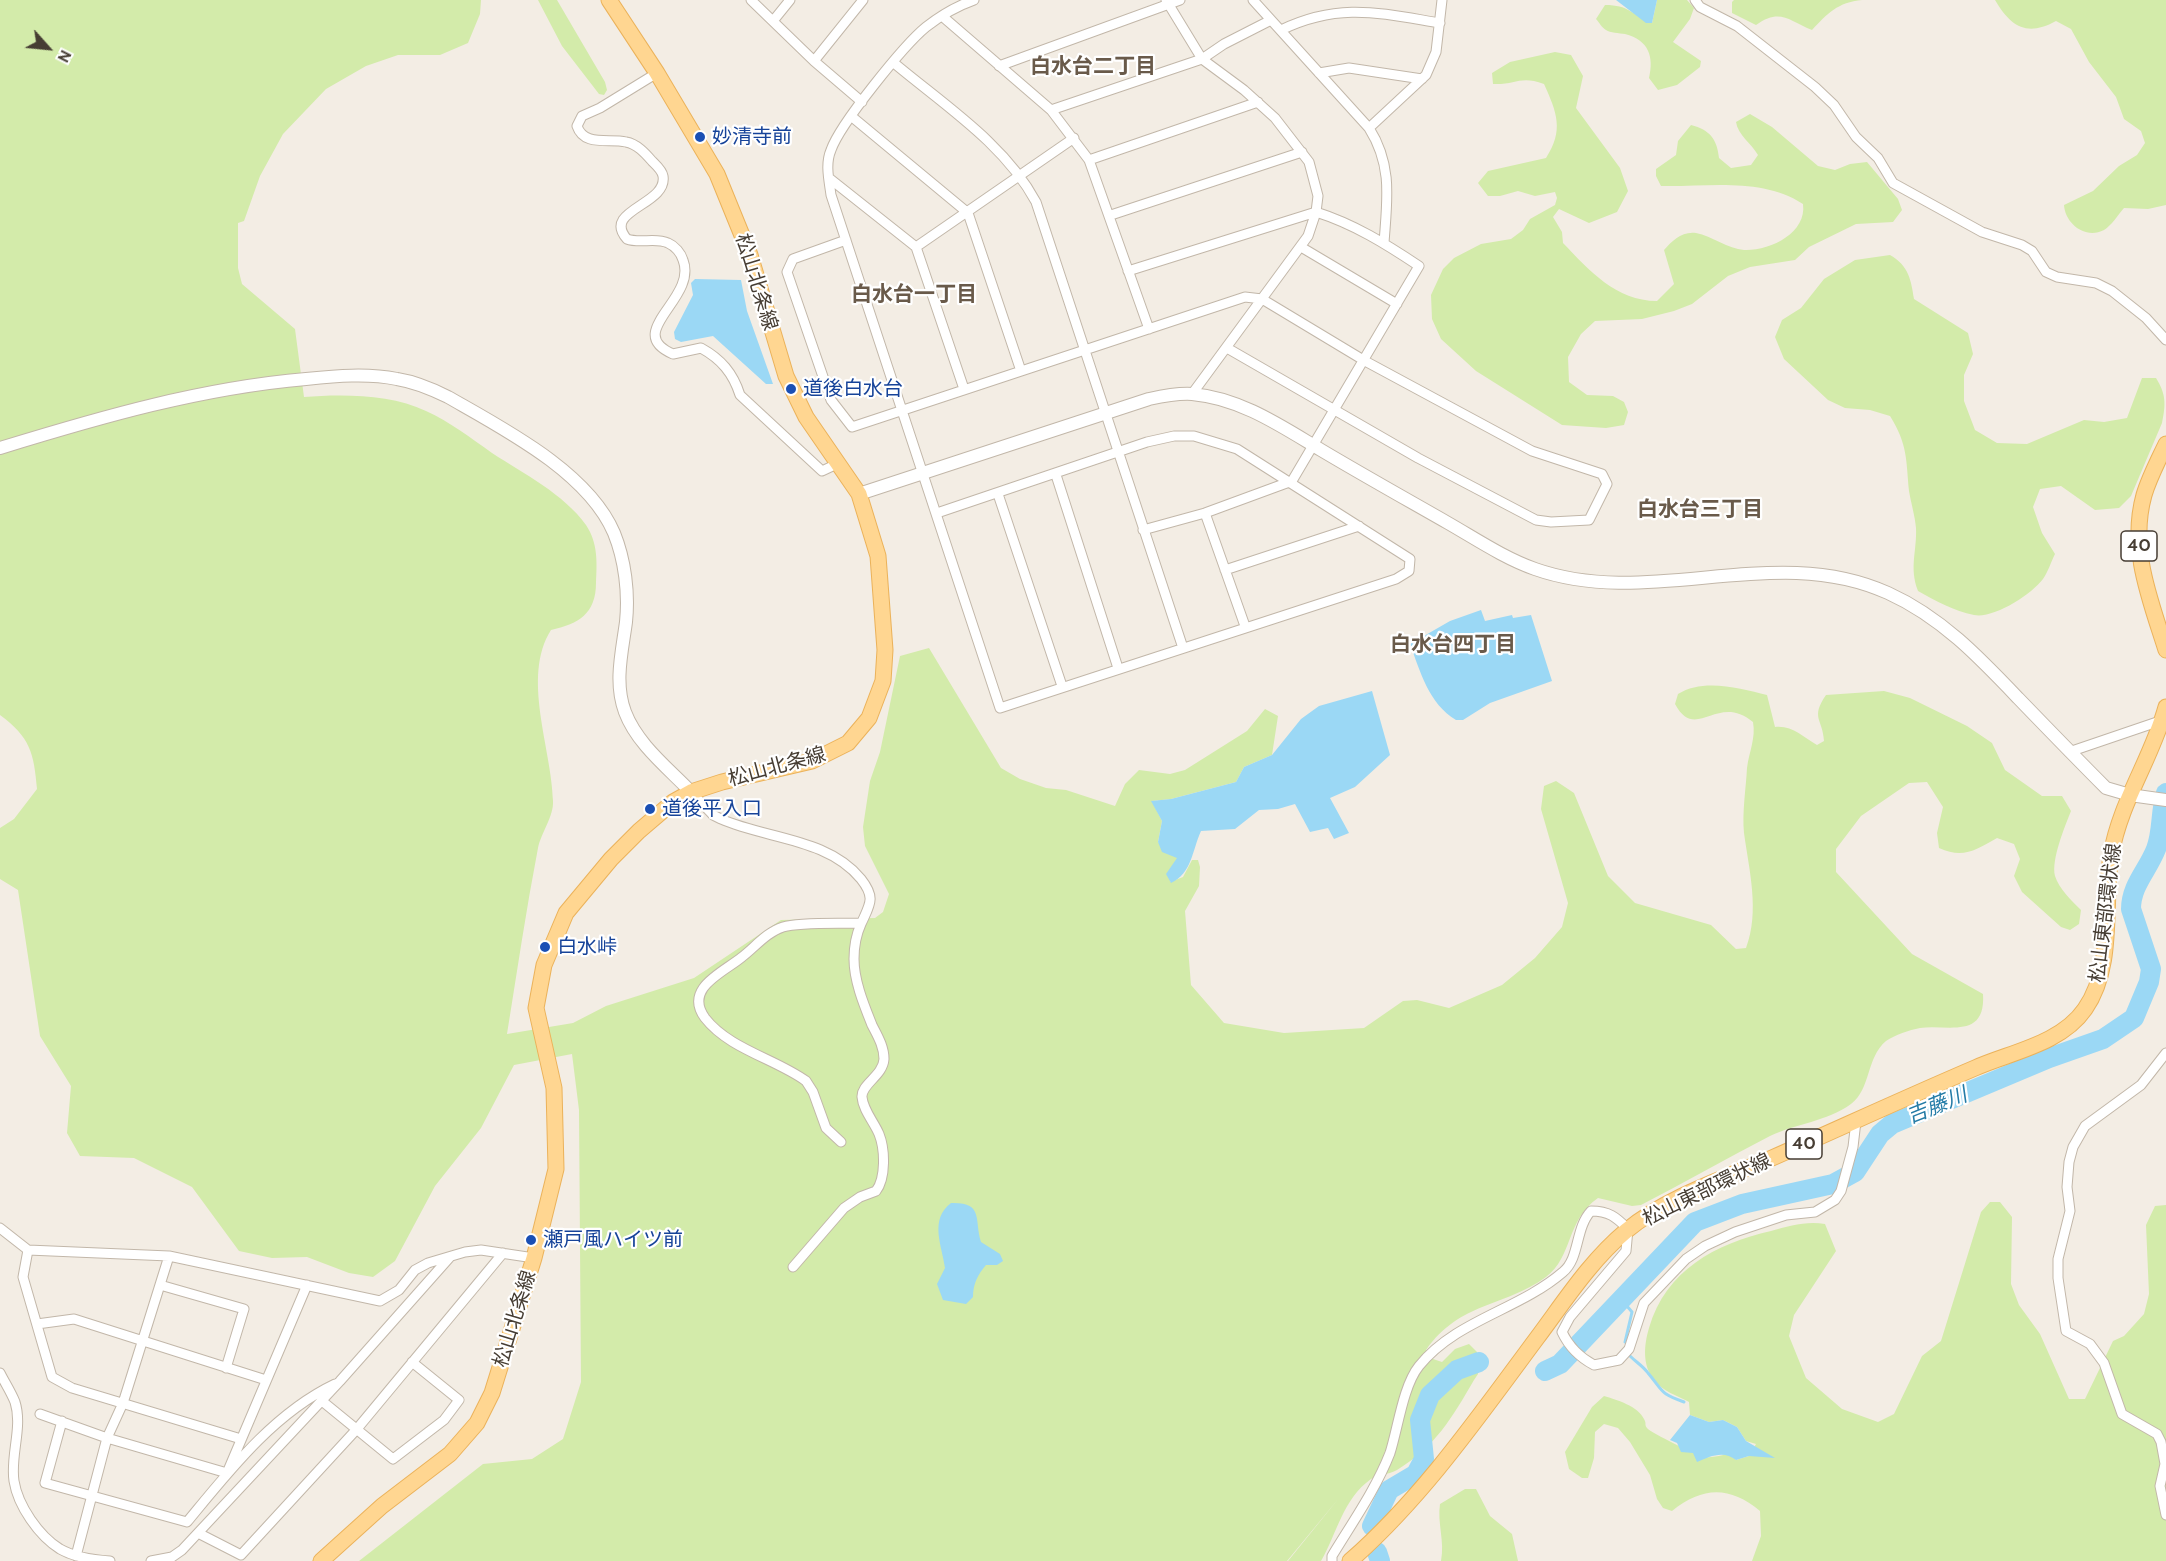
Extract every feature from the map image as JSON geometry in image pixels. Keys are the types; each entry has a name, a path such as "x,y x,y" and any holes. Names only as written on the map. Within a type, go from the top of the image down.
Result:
{"main road":[{"name":"松山北条線","path":"321,1561 382,1506 450,1454 477,1423 492,1393 534,1258 556,1169 554,1088 536,1008 544,965 566,914 587,885 639,831 691,792 722,782 795,766 827,756 848,743 869,718 883,681 885,650 878,556 859,494 806,417 786,376 750,255 717,174 657,73 609,0"},
{"name":"40","path":"2166,444 2144,495 2139,523 2139,550 2143,575 2166,650"},
{"name":"松山東部環状線","path":"1350,1561 1368,1545 1444,1461 1583,1277 1628,1229 1693,1192 1979,1066 2041,1042 2064,1030 2084,1012 2096,992 2102,971 2112,853 2130,795 2164,714"}],"street":[{"path":"751,0 814,61 862,102"},
{"path":"773,21 789,0"},
{"path":"814,61 863,0"},
{"path":"937,513 1056,475 1116,452 1174,436 1194,436 1237,449 1292,481 1410,559 1408,571 1396,579 1245,626 1000,708 831,195 829,178 830,151 840,129 925,28 971,0"},
{"path":"999,66 1167,2 1180,0"},
{"path":"1253,0 1369,128 1379,144 1386,164 1384,243"},
{"path":"1339,0 1341,11"},
{"path":"1369,128 1422,79 1436,52 1442,0"},
{"path":"1695,0 1701,6 1737,26 1815,87 1834,105 1856,137 1878,158 1893,183 1982,232 2022,245 2032,251 2046,272 2096,283 2112,291 2146,318 2166,340"},
{"path":"1167,2 1202,59 1258,102 1302,152 1316,181 1316,212 1301,247 1192,394"},
{"path":"1281,30 1296,23 1341,11 1388,14 1440,23"},
{"path":"942,16 1051,110 1089,160 1111,215 1149,329"},
{"path":"1051,110 1202,59 1271,20"},
{"path":"894,63 997,150 1022,176 1036,202 1116,452 1183,648"},
{"path":"1319,73 1349,68 1422,79"},
{"path":"657,73 600,108 582,116 577,126 579,133 586,138 627,142 639,148 658,167 663,177 661,187 655,195 623,218 620,225 627,239 666,242 680,253 683,260 684,285 657,322 656,338 660,346 673,354 701,348 710,353 721,361 734,379 740,395 822,471 839,463"},
{"path":"1089,160 1258,102"},
{"path":"851,116 968,213 1021,371"},
{"path":"916,247 1074,138"},
{"path":"1111,215 1302,152"},
{"path":"829,178 916,247 964,389"},
{"path":"1128,271 1316,212 1345,223 1384,243 1419,266 1365,361 1292,481 1205,513 1143,530"},
{"path":"846,240 793,259 787,272 831,400 852,427 1245,297 1262,299 1365,361 1532,451 1602,474 1607,484 1589,519 1551,522 1536,520 1516,511 1227,348"},
{"path":"1301,247 1397,303"},
{"path":"0,448 151,404 280,381 366,375 413,382 438,392 565,471 591,496 604,515 620,552 627,595 619,670 620,692 625,712 640,738 713,815 778,839 821,849 851,868 869,890 871,904 855,941 857,979 884,1058 882,1068 864,1089 862,1096 879,1135 882,1177 876,1191 844,1208 793,1267"},
{"path":"859,494 1104,412 1149,399 1192,394 1237,405 1264,416 1505,555 1559,577 1611,584 1636,584 1734,574 1808,571 1831,574 1868,584 1910,604 1947,628 1965,643 2106,788 2130,795 2166,800"},
{"path":"1056,475 1118,668"},
{"path":"998,494 1062,686"},
{"path":"1205,513 1245,626"},
{"path":"1225,570 1359,526"},
{"path":"2069,752 2164,714"},
{"path":"842,1142 826,1128 813,1092 806,1081 723,1034 706,1019 699,1007 700,994 706,983 718,972 783,927 861,923"},
{"path":"2166,1053 2141,1085 2085,1126 2073,1147 2067,1187 2070,1211 2058,1259 2058,1278 2066,1331 2090,1344 2104,1363 2122,1414 2157,1434 2161,1442 2165,1464 2160,1486 2166,1515"},
{"path":"1332,1561 1332,1556 1378,1480 1389,1454 1411,1380 1418,1366 1460,1329 1491,1316 1548,1284 1566,1270 1583,1220 1591,1211 1604,1211 1616,1216 1628,1229 1626,1251 1570,1317 1562,1332 1581,1358 1594,1365 1619,1360 1629,1349 1644,1303 1695,1253 1735,1232 1786,1215 1815,1212 1827,1207 1841,1191 1856,1121"},
{"path":"0,1228 28,1250 169,1256 380,1301 399,1290 414,1270 428,1263 481,1250 534,1258"},
{"path":"28,1250 23,1277 52,1377 72,1388 241,1439"},
{"path":"198,1533 241,1555 356,1430 504,1253"},
{"path":"76,1556 107,1438 123,1404 169,1256"},
{"path":"152,1561 172,1557 198,1533 340,1382 450,1257"},
{"path":"160,1285 244,1309 226,1368"},
{"path":"227,1473 307,1285"},
{"path":"37,1324 74,1319 266,1380"},
{"path":"322,1401 393,1459 444,1420 459,1400 412,1362"},
{"path":"0,1373 15,1404 17,1421 14,1480 20,1501 45,1536 60,1549 76,1556 110,1561"},
{"path":"62,1421 45,1483 187,1522 227,1473 288,1414 313,1395 340,1382"},
{"path":"40,1413 107,1438 227,1473"}],"green space":[{"path":"0,0 481,0 480,14 468,43 440,55 398,55 366,66 326,89 283,134 260,176 244,221 238,223 238,268 242,284 295,329 304,397 382,398 412,405 435,415 555,494 577,514 593,539 597,568 593,603 584,616 577,621 551,630 542,649 538,691 553,807 538,848 507,1034 573,1023 606,1006 694,978 781,920 875,918 883,912 889,894 865,846 863,827 870,781 880,752 900,656 929,648 1001,768 1020,779 1046,788 1066,790 1115,806 1125,784 1139,770 1170,774 1185,770 1247,731 1265,709 1278,716 1272,755 1244,767 1236,782 1171,799 1152,801 1162,821 1158,842 1178,858 1170,882 1183,877 1192,860 1198,860 1199,886 1185,911 1191,985 1224,1023 1284,1033 1364,1028 1403,1001 1417,1000 1449,1008 1502,985 1535,958 1562,927 1568,903 1541,809 1544,786 1556,781 1574,793 1608,876 1635,903 1711,925 1736,949 1746,948 1753,905 1743,817 1747,768 1754,734 1753,722 1740,714 1729,712 1699,719 1691,719 1683,715 1675,704 1678,694 1699,686 1722,686 1767,695 1775,727 1792,730 1817,745 1824,741 1818,714 1826,695 1884,691 1910,698 1967,726 1992,743 2005,770 2042,796 2062,796 2071,811 2059,843 2054,869 2059,886 2081,910 2079,924 2070,930 2061,927 2022,892 2014,876 2020,859 2014,844 1997,838 1969,852 1955,853 1939,848 1937,833 1943,807 1927,782 1909,783 1861,816 1836,849 1836,872 1912,954 1983,994 1982,1009 1978,1018 1972,1024 1963,1027 1920,1028 1886,1041 1875,1056 1857,1098 1832,1115 1770,1136 1641,1205 1632,1206 1598,1198 1580,1217 1561,1259 1546,1277 1514,1295 1453,1322 1426,1350 1433,1359 1442,1362 1455,1349 1469,1344 1477,1352 1478,1374 1450,1419 1422,1452 1397,1470 1377,1476 1361,1487 1347,1506 1321,1561 1288,1561 1339,1498 1287,1561 359,1561 483,1464 532,1459 563,1439 581,1382 579,1110 572,1054 514,1065 481,1128 435,1186 395,1261 373,1277 349,1273 307,1257 272,1258 239,1251 192,1187 134,1158 80,1156 67,1133 71,1086 40,1036 18,890 0,879 0,828 14,819 37,789 29,747 18,731 0,715"},
{"path":"538,0 557,0 605,82 607,90 604,95 599,94 562,46"},
{"path":"1657,0 1687,0 1694,8 1690,19 1673,42 1701,61 1700,67 1677,85 1658,90 1649,78 1650,56 1640,40 1608,31 1596,19 1605,5 1613,5 1625,8 1652,23"},
{"path":"1734,0 1862,0 1840,6 1812,30 1778,16 1756,25 1732,13"},
{"path":"1995,0 2166,0 2166,205 2148,209 2124,208 2109,226 2097,233 2083,231 2072,223 2065,212 2064,205 2093,191 2119,166 2137,155 2145,143 2141,131 2124,119 2116,97 2089,62 2071,29 2056,21 2036,28 2021,27 2007,17"},
{"path":"1555,52 1571,55 1583,76 1576,108 1620,168 1628,191 1617,212 1589,223 1559,209 1553,217 1562,232 1563,243 1604,282 1629,296 1657,301 1674,284 1664,250 1682,235 1696,233 1738,249 1754,249 1775,244 1785,238 1799,224 1803,214 1803,204 1770,190 1734,185 1661,186 1656,176 1656,169 1676,155 1678,141 1691,125 1711,136 1719,158 1731,168 1751,165 1758,155 1739,131 1736,122 1750,114 1772,127 1818,166 1835,170 1850,164 1867,162 1898,199 1902,210 1893,222 1856,224 1809,247 1795,260 1750,267 1728,276 1692,304 1674,311 1642,319 1595,321 1581,334 1568,357 1569,382 1587,395 1613,396 1624,402 1628,412 1624,425 1606,428 1562,425 1476,371 1441,339 1432,319 1431,295 1443,269 1454,258 1481,244 1511,239 1523,230 1530,219 1555,205 1557,198 1555,192 1535,196 1518,191 1500,196 1488,196 1478,183 1488,171 1546,158 1552,148 1557,121 1544,84 1523,80 1493,84 1492,73 1510,62"},
{"path":"1890,255 1905,269 1914,299 1968,333 1973,354 1964,375 1964,401 1975,430 1997,443 2027,444 2084,420 2104,422 2127,418 2142,378 2156,378 2162,389 2164,405 2162,423 2131,496 2119,508 2095,510 2061,486 2040,489 2033,507 2042,533 2055,554 2045,576 2030,592 2001,610 1991,613 1974,615 1967,613 1918,591 1914,574 1915,523 1905,453 1896,426 1890,416 1870,410 1845,408 1828,400 1784,359 1775,337 1782,320 1801,308 1824,279 1855,260"},
{"path":"1990,1202 2000,1202 2012,1217 2011,1284 2019,1305 2040,1334 2069,1399 2085,1399 2113,1341 2124,1336 2144,1314 2149,1294 2146,1225 2155,1206 2166,1205 2166,1561 1752,1561 1761,1536 1760,1511 1738,1497 1716,1492 1695,1497 1672,1511 1663,1508 1657,1499 1650,1475 1630,1442 1618,1428 1604,1424 1595,1432 1594,1458 1588,1478 1582,1478 1569,1469 1565,1452 1592,1407 1604,1396 1637,1410 1650,1431 1701,1456 1729,1454 1736,1460 1749,1456 1756,1444 1746,1441 1737,1427 1723,1420 1709,1422 1690,1415 1689,1402 1657,1384 1647,1368 1645,1348 1647,1334 1667,1290 1695,1263 1731,1243 1798,1224 1825,1224 1836,1251 1794,1315 1789,1336 1806,1378 1842,1409 1878,1422 1894,1414 1922,1356 1941,1341 1981,1212"},
{"path":"1465,1489 1476,1489 1490,1516 1512,1534 1518,1561 1441,1561 1440,1504"}],"water":[{"path":"1616,0 1657,0 1652,23 1646,23"},
{"path":"695,279 741,280 747,311 773,384 766,384 713,336 681,342 675,339 674,332 693,295 691,283"},
{"path":"1481,610 1485,621 1512,615 1513,618 1531,615 1552,681 1490,703 1463,720 1456,720 1432,696 1410,644 1450,621"},
{"path":"1372,691 1390,755 1355,787 1330,798 1349,833 1334,839 1328,828 1310,832 1295,804 1278,809 1259,810 1235,829 1201,831 1187,867 1178,879 1171,883 1166,874 1177,858 1162,852 1158,842 1162,821 1151,801 1171,799 1236,782 1244,767 1272,755 1301,719 1319,706"},
{"path":"951,1203 969,1205 973,1209 981,1242 1000,1254 1003,1261 997,1265 986,1265 977,1280 973,1297 966,1304 943,1300 937,1284 945,1268 939,1233 940,1217"},
{"path":"1690,1415 1709,1422 1723,1420 1737,1427 1746,1441 1775,1458 1749,1456 1736,1460 1722,1455 1697,1462 1693,1453 1681,1452 1677,1443 1670,1440"}],"waterway":[{"name":"吉藤川","path":"1545,1371 1560,1364 1695,1222 1742,1204 1833,1184 1855,1172 1880,1134 1892,1124 2049,1058 2103,1039 2134,1018 2149,982 2151,969 2131,909 2132,900 2158,842 2166,793"},
{"path":"1621,1299 1632,1312 1625,1342"},
{"path":"1630,1356 1663,1391 1684,1402"},
{"name":"吉藤川","path":"1372,1526 1389,1490 1416,1474 1424,1459 1420,1420 1430,1395 1457,1370 1479,1362"},
{"name":"吉藤川","path":"1377,1552 1380,1561"}],"place":[{"name":"妙清寺前","path":"700,137"},
{"name":"道後白水台","path":"791,389"},
{"name":"道後平入口","path":"650,809"},
{"name":"白水峠","path":"545,947"},
{"name":"瀬戸風ハイツ前","path":"531,1240"}],"district":[{"name":"白水台二丁目","path":"1093,67"},
{"name":"白水台一丁目","path":"914,295"},
{"name":"白水台三丁目","path":"1700,510"},
{"name":"白水台四丁目","path":"1453,645"}]}
